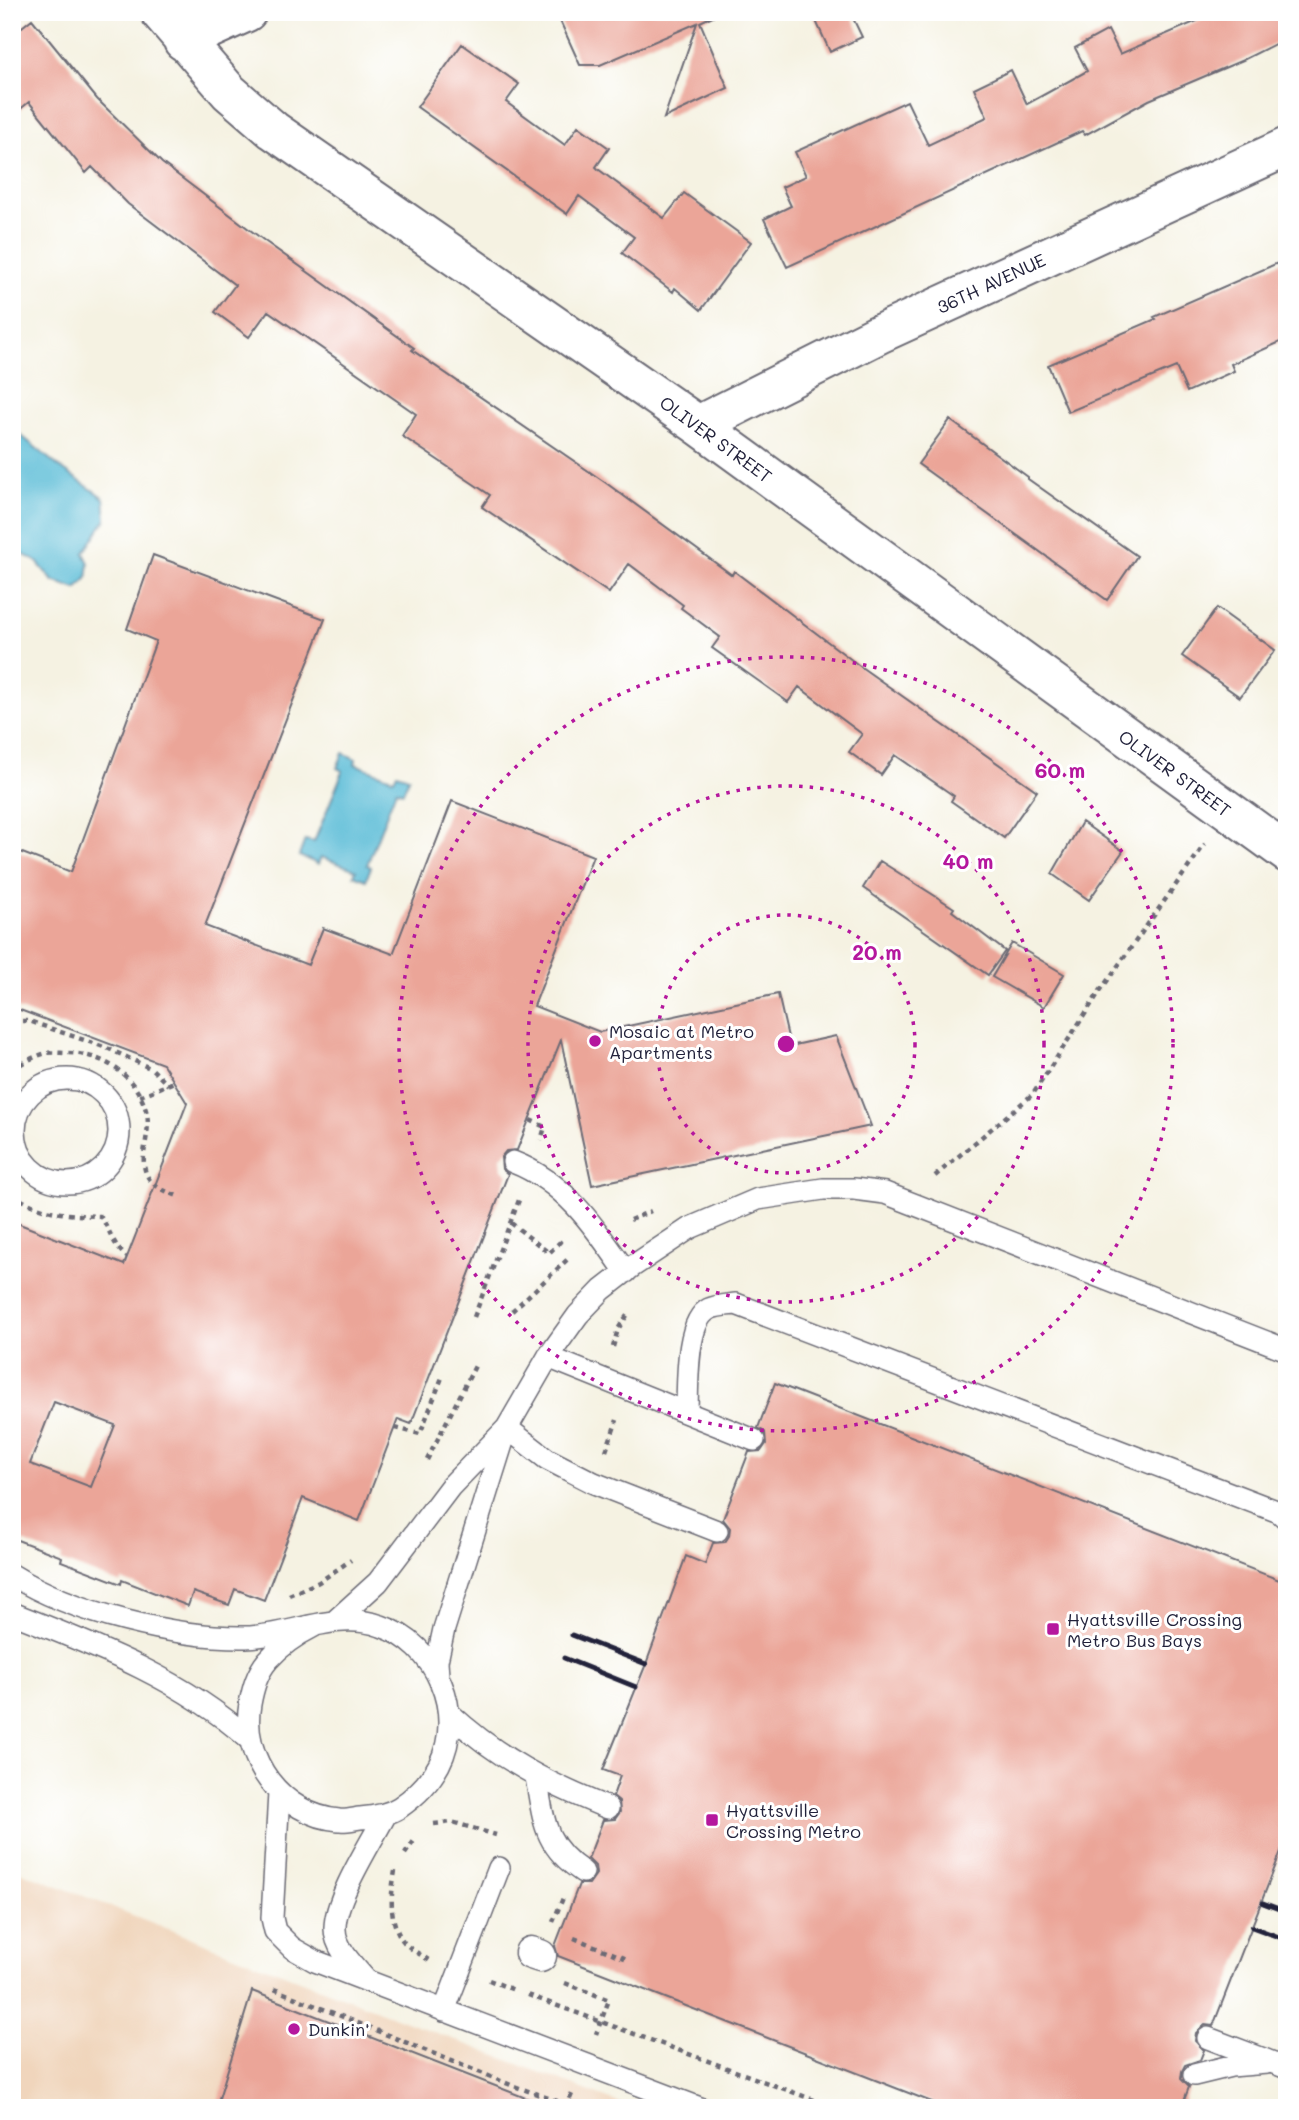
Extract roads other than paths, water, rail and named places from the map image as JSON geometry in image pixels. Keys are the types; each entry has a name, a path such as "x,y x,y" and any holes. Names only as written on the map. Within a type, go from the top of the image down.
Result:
{"street":[{"path":"171,27 247,12"},
{"name":"OLIVER STREET","path":"171,27 229,92 273,130 698,425 1278,836"},
{"name":"36TH AVENUE","path":"698,425 879,334 1287,147"}],"lane":[{"path":"56,1080 81,1081 95,1088 107,1099 115,1112 118,1139 112,1155 102,1169 78,1182 61,1183 45,1178 32,1169 19,1151 15,1137 17,1116 26,1098 36,1088 56,1080"},
{"path":"513,1161 541,1175 569,1198 587,1217 626,1272"},
{"path":"314,1626 289,1640 266,1662 254,1685 248,1718 249,1739 263,1773 279,1793 302,1810 339,1820 386,1814 399,1808 424,1787 440,1763 448,1734 449,1713 436,1661 507,1428 548,1357 578,1315 602,1290 690,1228 734,1207 788,1193 823,1189 885,1193 1287,1350"},
{"path":"687,1411 691,1339 696,1321 708,1309 736,1304 1279,1512 1287,1519"},
{"path":"548,1357 754,1440"},
{"path":"507,1428 547,1459 594,1483 717,1531"},
{"path":"335,1621 378,1582 450,1487 507,1428"},
{"path":"12,1576 94,1611 155,1627 245,1637 282,1633 335,1621 350,1620 381,1626 403,1636 426,1656 438,1676"},
{"path":"12,1613 144,1669 207,1706 249,1739"},
{"path":"449,1713 477,1739 536,1777 608,1808"},
{"path":"536,1777 546,1828 554,1846 583,1872"},
{"path":"279,1793 272,1918 275,1931 292,1948 367,1981 699,2108"},
{"path":"367,1981 338,1942 335,1928 347,1888 386,1814"},
{"path":"444,2011 499,1868"},
{"path":"1208,2038 1280,2065"},
{"path":"1194,2075 1231,2066 1280,2065"}],"water":[{"path":"12,428 58,466 104,498 106,519 84,553 89,563 87,579 76,589 53,581 37,562 12,548"},
{"path":"343,753 356,759 355,764 394,779 397,773 409,777 403,792 396,790 367,865 371,867 366,880 354,875 356,870 321,857 318,864 299,856 305,840 314,842 343,771 337,768"}],"railway":[{"path":"572,1635 646,1664"},
{"path":"564,1658 636,1687"},
{"path":"1263,1903 1287,1912"},
{"path":"1252,1927 1287,1940"}],"place":[{"name":"Mosaic at Metro Apartments","path":"595,1041"},
{"name":"Hyattsville Crossing Metro Bus Bays","path":"1053,1629"},
{"name":"Hyattsville Crossing Metro","path":"712,1820"},
{"name":"Dunkin'","path":"294,2029"}]}
